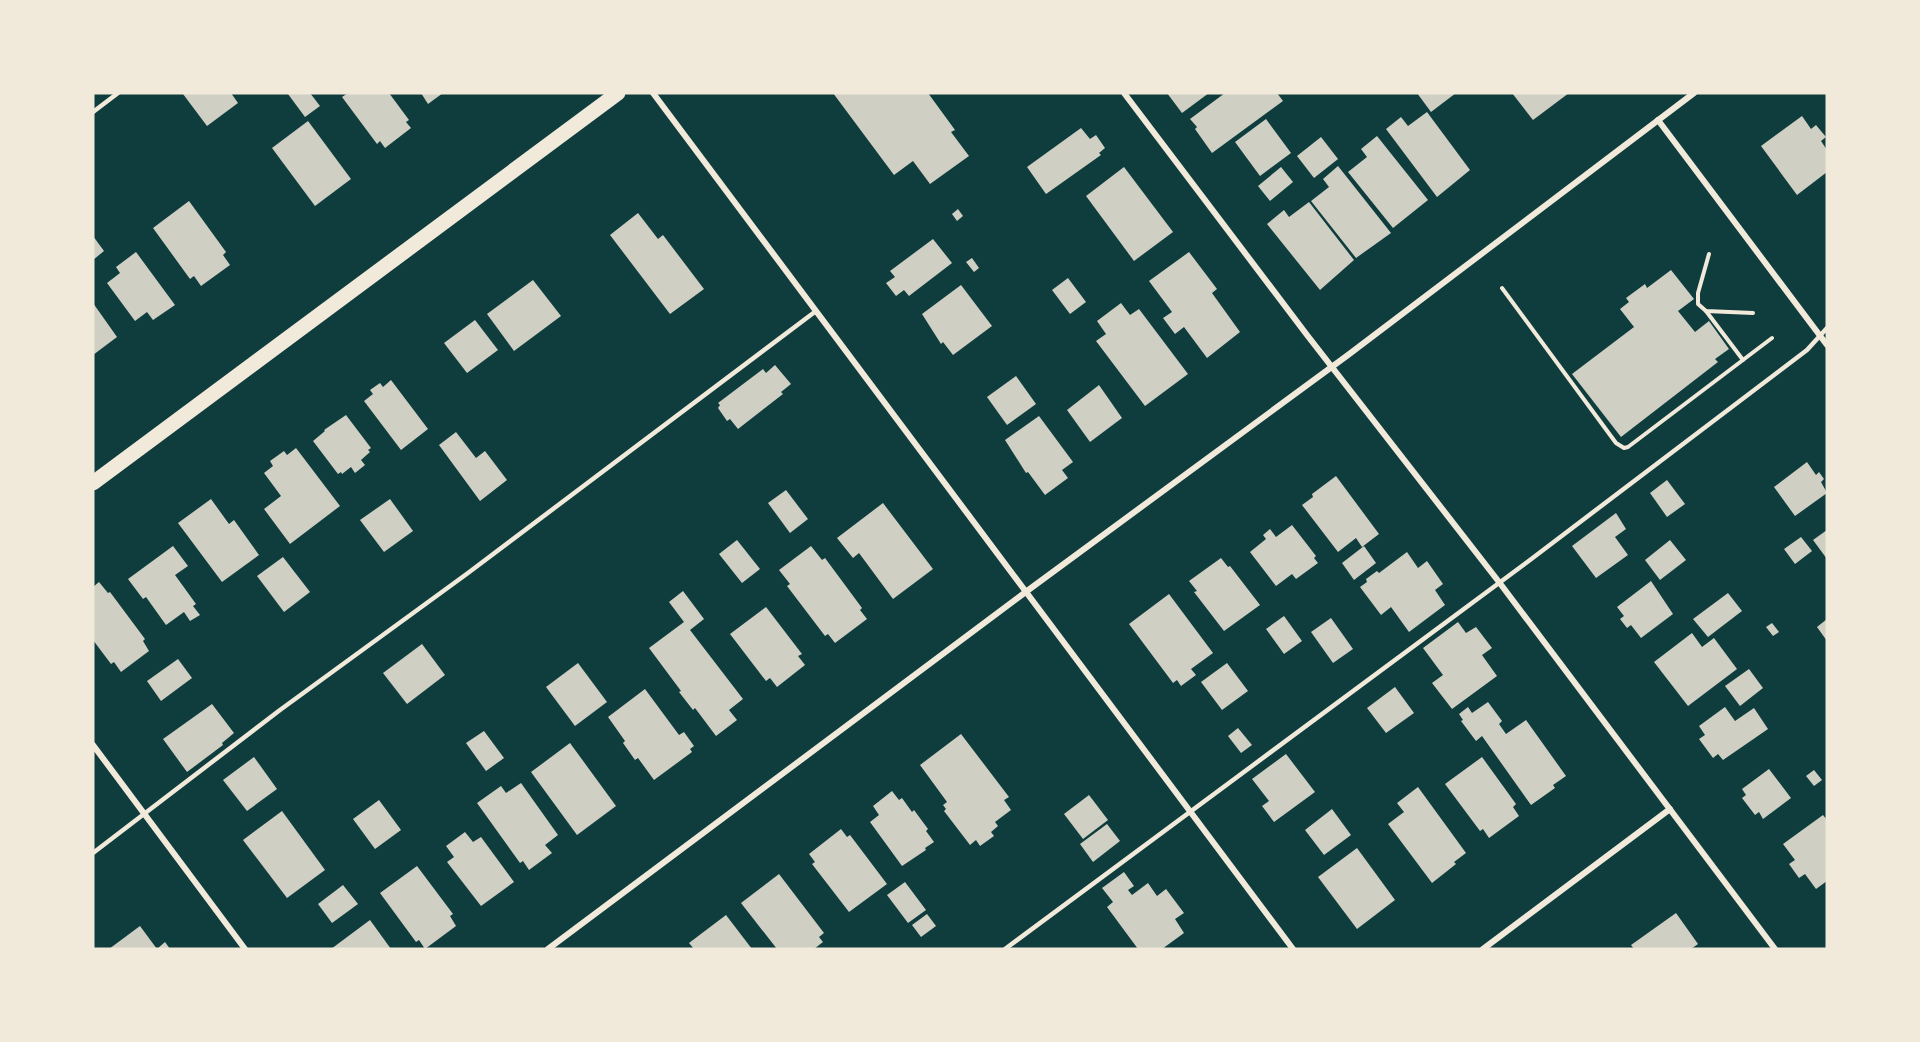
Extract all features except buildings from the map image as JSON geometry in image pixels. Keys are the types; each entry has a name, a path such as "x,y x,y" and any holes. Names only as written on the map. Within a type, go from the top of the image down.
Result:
{"main road":[{"path":"93,483 618,93"}],"street":[{"path":"653,93 1293,949"},
{"path":"1124,93 1307,335 1499,582 1775,949"},
{"path":"548,949 1332,366 1694,93"},
{"path":"1658,120 1827,345"},
{"path":"93,745 245,949"},
{"path":"1483,949 1670,809"}],"lane":[{"path":"93,112 118,93"},
{"path":"93,853 280,710 468,573 816,311"},
{"path":"1005,949 1499,582 1798,356 1827,328"}],"path":[{"path":"1709,254 1697,300 1701,309 1753,313"},
{"path":"1502,288 1616,443 1624,448 1772,338"},
{"path":"1706,311 1743,360"}]}
